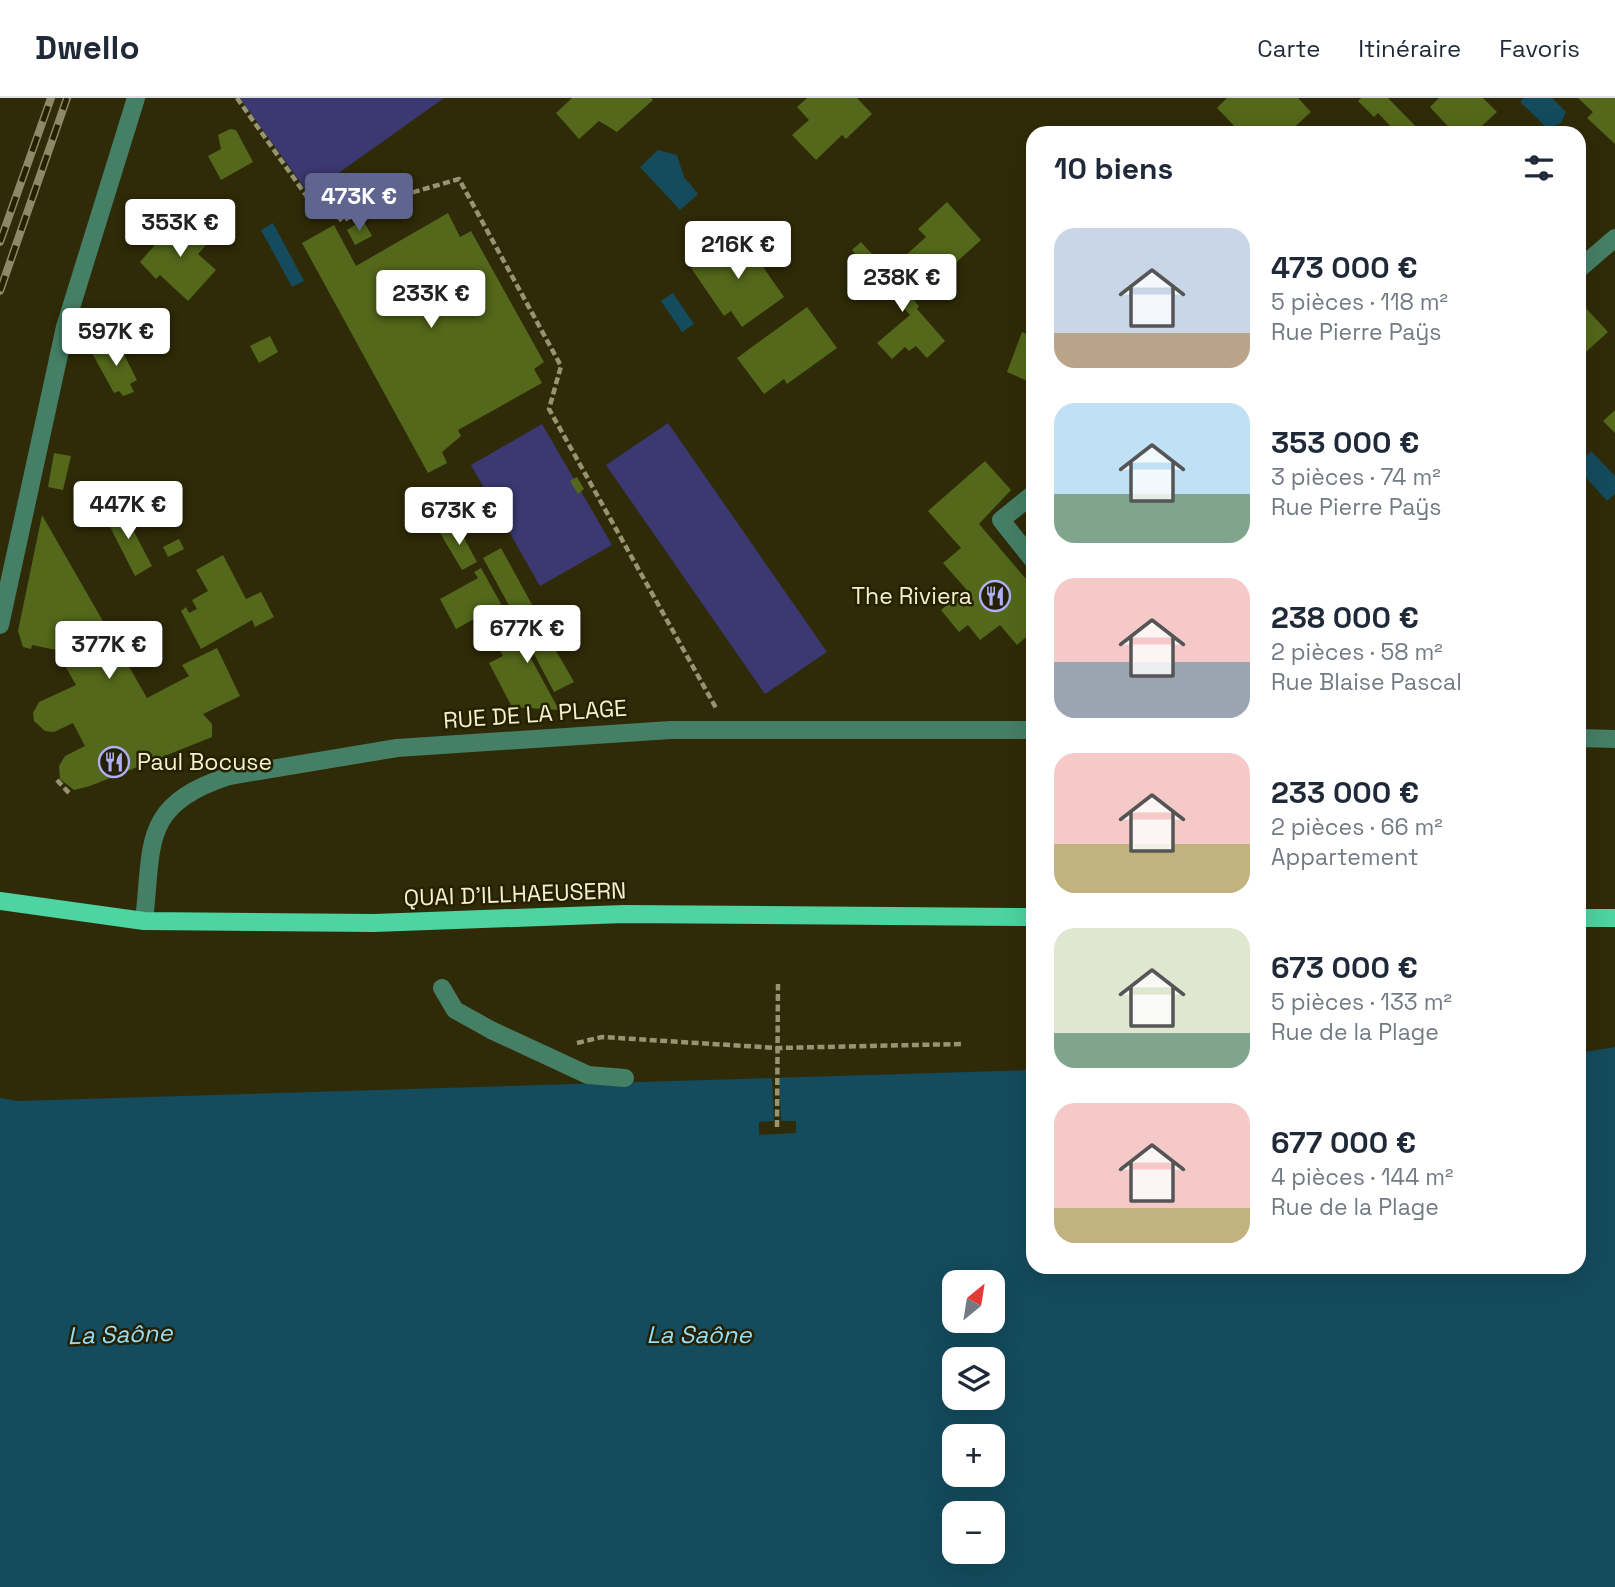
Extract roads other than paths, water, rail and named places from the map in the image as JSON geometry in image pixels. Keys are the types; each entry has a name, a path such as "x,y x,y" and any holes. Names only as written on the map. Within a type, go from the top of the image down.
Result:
{"main road":[{"name":"QUAI D'ILLHAEUSERN","path":"0,901 144,921 374,923 624,914 1026,917"},
{"path":"1586,918 1615,918"}],"street":[{"path":"0,625 65,327 136,98"},
{"path":"1586,263 1615,238"},
{"path":"1026,500 1001,520 1026,551"},
{"name":"RUE DE LA PLAGE","path":"144,921 153,832 165,813 204,785 229,776 397,748 671,730 1026,730"},
{"path":"1586,738 1615,739"},
{"path":"442,988 455,1010 527,1047 588,1075 625,1078"}],"water":[{"path":"1524,98 1552,98 1566,112 1561,123 1545,126 1520,102"},
{"path":"658,150 677,155 684,177 698,194 680,210 640,167"},
{"path":"273,223 304,281 292,287 261,230"},
{"path":"673,293 694,324 682,332 661,301"},
{"path":"1591,451 1615,476 1615,494 1607,501 1586,478 1586,456"},
{"name":"La Saône","path":"1615,1047 1615,1587 0,1587 0,1098 17,1101 1026,1070 1026,1274 1586,1274 1586,1052"}],"railway":[{"path":"0,242 51,98"},
{"path":"0,291 67,98"}],"place":[{"name":"The Riviera","path":"995,596"},
{"name":"Paul Bocuse","path":"114,762"}]}
